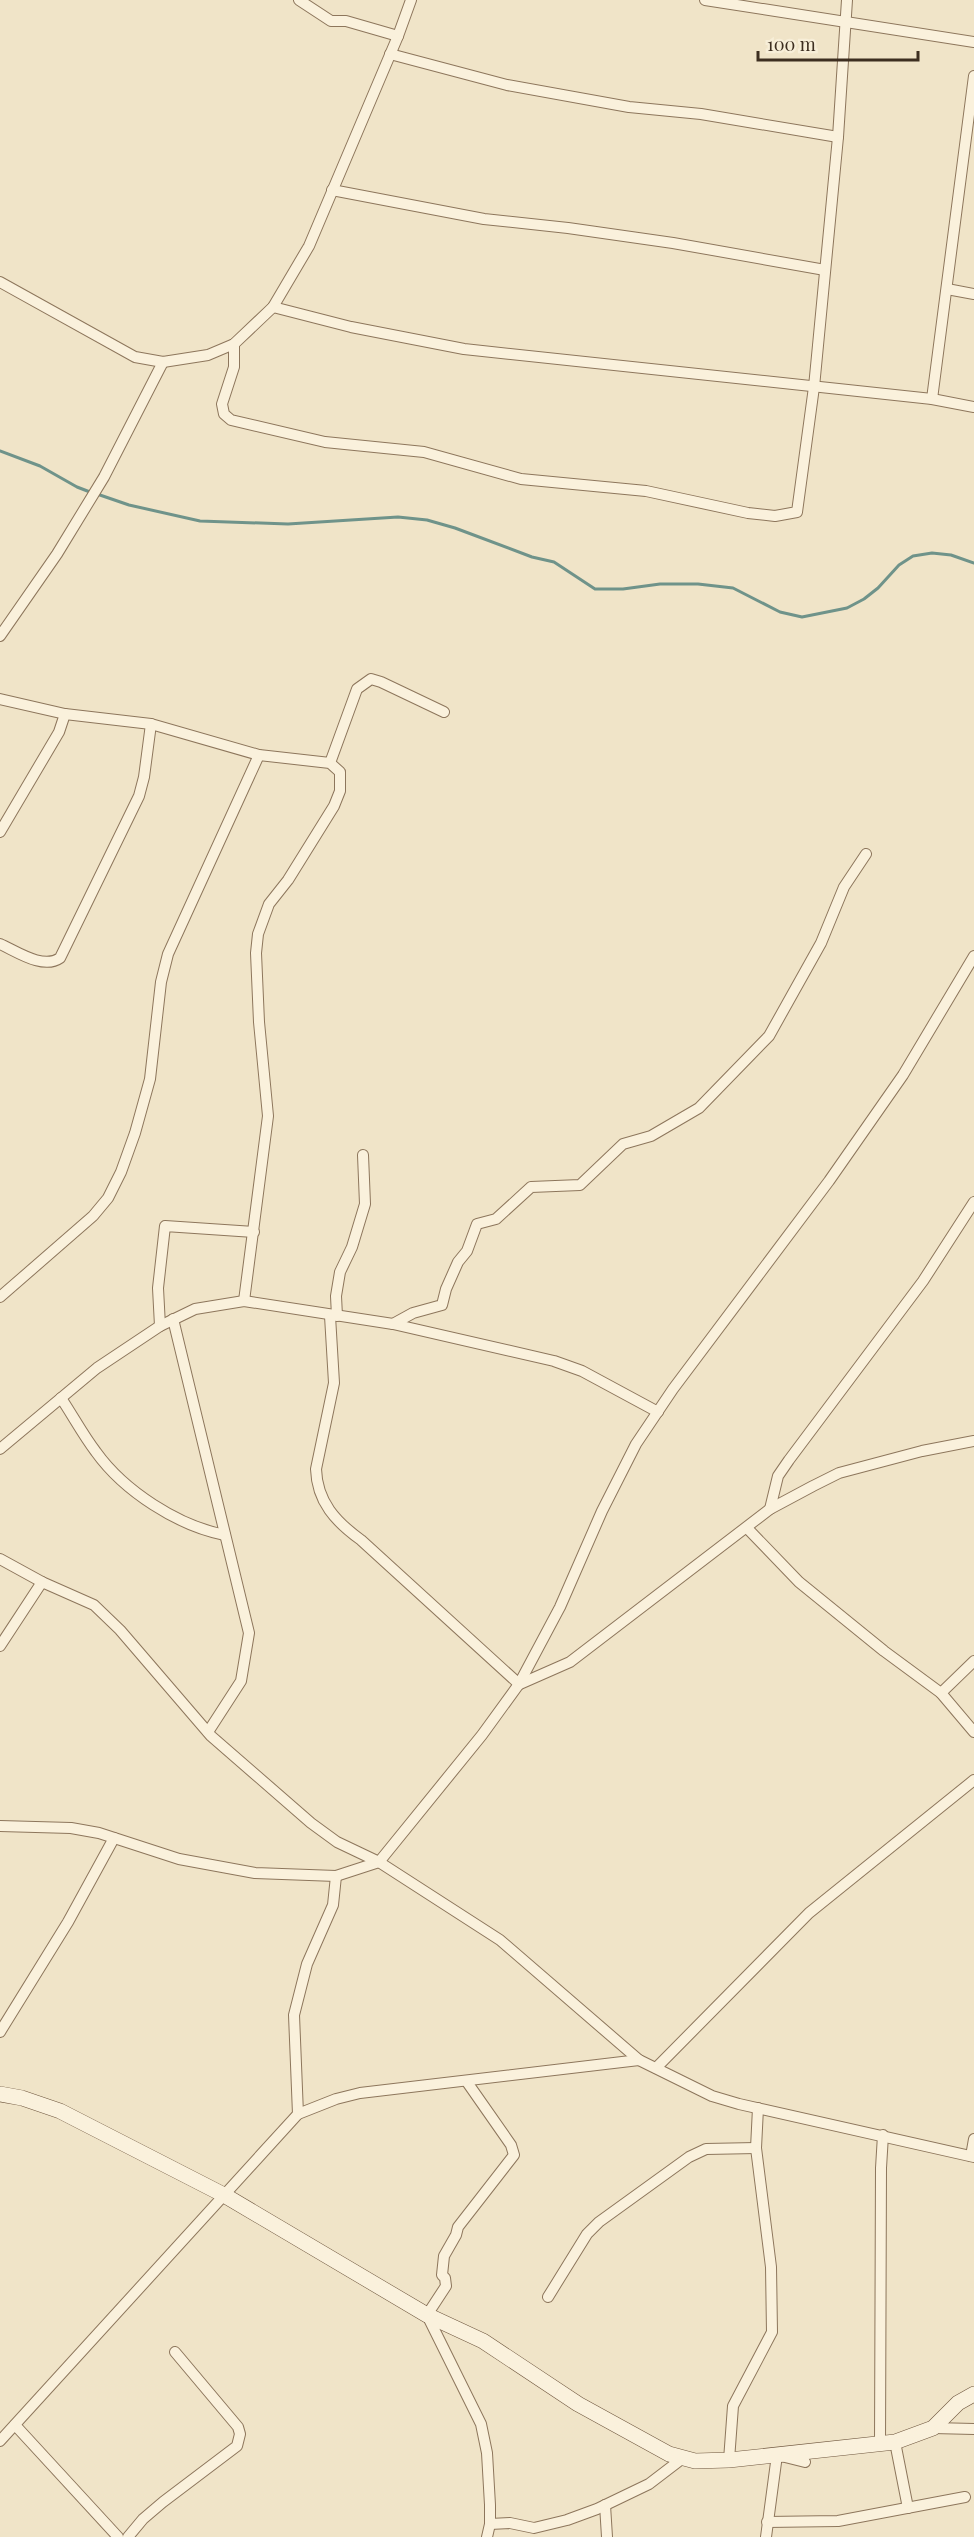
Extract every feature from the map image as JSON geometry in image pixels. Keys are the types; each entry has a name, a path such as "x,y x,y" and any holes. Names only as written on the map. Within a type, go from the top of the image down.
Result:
{"street":[{"path":"299,0 331,21 345,21 398,36"},
{"path":"0,282 135,357 163,362 208,354 234,344 273,307 309,246 411,0"},
{"path":"705,0 732,2 845,23 974,42"},
{"path":"234,344 234,367 222,404 224,414 231,420 325,442 424,452 521,480 646,491 748,513 775,516 797,512 814,387 838,137 847,0"},
{"path":"390,54 507,85 629,106 701,114 838,137"},
{"path":"932,399 947,289 968,174 974,76"},
{"path":"332,190 484,219 672,243 825,270"},
{"path":"947,289 974,294"},
{"path":"273,307 351,327 464,349 932,399 974,407"},
{"path":"0,636 70,533 104,477 163,362"},
{"path":"330,763 357,689 371,679 444,712"},
{"path":"0,699 64,714 151,724 259,754 330,763 337,767 341,778 340,791 334,806 288,880 269,904 258,934 256,953 259,1022 268,1116 244,1301"},
{"path":"0,832 59,732 64,714"},
{"path":"0,944 45,962 54,963 60,958 139,796 146,765 151,724"},
{"path":"0,1297 93,1216 108,1198 121,1172 135,1133 150,1078 161,982 168,954 259,754"},
{"path":"393,1324 413,1313 442,1305 446,1289 458,1262 467,1251 477,1224 496,1219 531,1187 580,1185 623,1144 651,1136 699,1108 769,1036 821,943 844,887 866,854"},
{"path":"0,1826 71,1828 99,1833 198,1864 264,1874 336,1876 379,1862 482,1736 519,1684 560,1607 602,1511 636,1444 903,1075 974,956"},
{"path":"363,1155 365,1204 352,1247 340,1272 334,1316 334,1383 316,1469 316,1479 323,1498 339,1525 361,1540 519,1684"},
{"path":"770,1509 778,1476 923,1281 974,1202"},
{"path":"160,1326 158,1288 165,1227 254,1232"},
{"path":"0,1449 97,1368 160,1326 195,1309 244,1301 393,1324 554,1361 582,1371 658,1412"},
{"path":"173,1319 249,1633 241,1681 208,1732"},
{"path":"61,1398 96,1453 130,1487 172,1518 201,1530 225,1535"},
{"path":"519,1684 570,1662 770,1509 839,1473 970,1442 974,1430"},
{"path":"747,1528 799,1582 941,1694 974,1732"},
{"path":"0,1560 94,1605 120,1630 208,1732 311,1823 337,1842 379,1862 500,1940 639,2060 712,2096 758,2108 972,2156 974,2139"},
{"path":"0,1646 42,1582"},
{"path":"941,1694 974,1661"},
{"path":"656,2068 809,1914 974,1780"},
{"path":"0,2032 68,1922 114,1838"},
{"path":"298,2114 294,2015 307,1964 333,1905 336,1876"},
{"path":"0,2441 298,2114 336,2099 360,2093 639,2060"},
{"path":"427,2315 446,2286 446,2278 442,2275 444,2256 458,2227 514,2155 511,2145 467,2082"},
{"path":"0,2094 22,2098 60,2111 224,2195 427,2315 483,2341 578,2404 669,2454 695,2461 729,2460 887,2443 933,2428 974,2429"},
{"path":"729,2460 733,2406 772,2332 771,2267 756,2148 758,2108"},
{"path":"883,2135 881,2168 887,2443 908,2508"},
{"path":"548,2297 588,2234 599,2222 689,2157 706,2149 756,2148"},
{"path":"427,2315 481,2424 487,2453 490,2524 487,2537"},
{"path":"128,2537 143,2519 237,2446 239,2440 238,2427 176,2352"},
{"path":"933,2428 958,2403 974,2394"},
{"path":"15,2425 118,2537"},
{"path":"777,2455 805,2462"},
{"path":"766,2537 777,2455"},
{"path":"490,2524 510,2523 534,2528 545,2526 605,2505 649,2484 683,2458"},
{"path":"767,2522 838,2521 965,2497"},
{"path":"605,2505 607,2537"}],"waterway":[{"path":"0,451 40,466 90,492"},
{"path":"97,494 129,505 200,521 288,524 398,517 427,520 532,557 554,562 595,589 623,589 660,584 698,584 733,588 780,612 802,617 847,608 864,599 878,588 899,565 913,556 932,553 951,555 974,563"}]}
